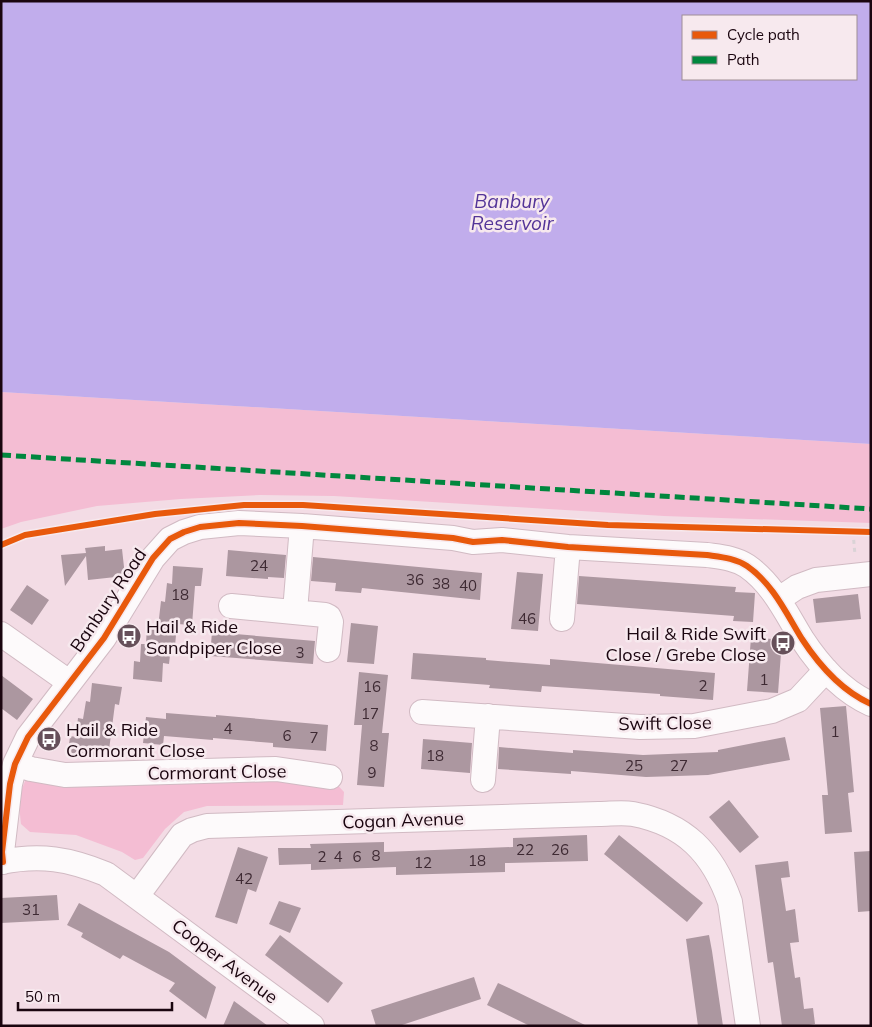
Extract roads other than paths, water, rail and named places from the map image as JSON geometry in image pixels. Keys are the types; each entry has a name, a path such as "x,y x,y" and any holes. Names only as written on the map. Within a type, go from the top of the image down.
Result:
{"street":[{"name":"Banbury Road","path":"2,862 6,808 15,764 28,737 104,638 153,558 170,539 184,532 210,525 239,523 302,526 453,538 473,542 502,540 568,547 730,558 746,566 762,578 779,599 806,645 826,670 846,688 871,704"},
{"path":"295,612 302,526"},
{"path":"562,619 568,547"},
{"path":"779,599 798,587 816,580 871,574"},
{"path":"231,606 325,615 331,622 328,650"},
{"path":"1,634 69,682"},
{"name":"Swift Close","path":"422,712 640,727 694,726 772,711 798,700 826,670"},
{"path":"483,780 488,716"},
{"name":"Cormorant Close","path":"15,764 64,775 276,769 330,777"},
{"name":"Cogan Avenue","path":"137,896 182,835 207,826 631,814 656,820 682,833 702,849 715,867 724,884 730,902 748,1026"},
{"name":"Cooper Avenue","path":"2,862 34,857 56,859 80,864 106,874 312,1026"}],"water":[{"name":"Banbury Reservoir","path":"1,1 871,1 871,444 1,392"}],"place":[{"name":"Hail & Ride Sandpiper Close","path":"129,636"},
{"name":"Hail & Ride Swift Close / Grebe Close","path":"783,643"},
{"name":"Hail & Ride Cormorant Close","path":"49,739"}]}
